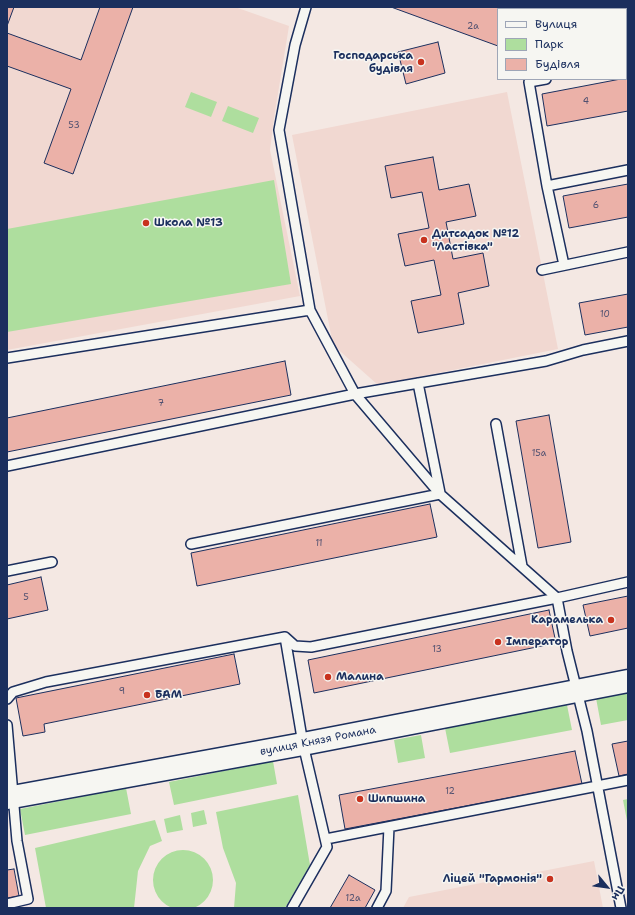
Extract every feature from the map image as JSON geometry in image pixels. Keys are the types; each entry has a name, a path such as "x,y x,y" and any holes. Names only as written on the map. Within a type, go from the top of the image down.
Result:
{"street":[{"name":"вулиця Князя Романа","path":"10,798 303,744 628,681"}],"lane":[{"path":"306,7 295,46 279,130 310,310 355,394 440,494 557,598 567,651 587,731 621,908"},
{"path":"530,81 547,186 564,265"},
{"path":"547,186 628,170"},
{"path":"542,270 628,252"},
{"path":"7,358 310,310"},
{"path":"7,466 355,394 546,361 583,350 628,341"},
{"path":"418,383 440,494"},
{"path":"496,424 522,566"},
{"path":"191,544 440,494"},
{"path":"7,571 52,562"},
{"path":"7,699 13,692 46,682 285,637 296,646 311,647 557,598 628,582"},
{"path":"285,637 303,744 327,846 292,908"},
{"path":"7,724 10,798 16,841 28,900 7,904"},
{"path":"326,840 628,780"},
{"path":"376,908 386,891 389,827"}],"shaded area":[{"name":"Школа №13","path":"7,7 235,7 289,26 270,150 300,296 7,350"},
{"name":"Дитсадок №12 \"Ластівка\"","path":"507,92 558,349 378,385 333,345 292,135"},
{"name":"Ліцей \"Гармонія\"","path":"594,861 603,908 403,908 409,897"}],"green space":[{"path":"191,92 217,102 211,117 185,107"},
{"path":"228,106 259,118 253,133 222,121"},
{"path":"274,180 291,284 7,332 7,229"},
{"path":"628,692 628,720 601,725 596,698"},
{"path":"567,705 572,730 450,753 445,728"},
{"path":"421,735 425,758 398,763 394,740"},
{"path":"273,761 277,784 174,805 169,782"},
{"path":"126,788 131,814 25,835 20,809"},
{"path":"298,795 310,865 285,908 234,908 236,883 223,848 216,812"},
{"path":"628,799 628,826 623,800"},
{"path":"204,810 207,824 193,827 191,813"},
{"path":"180,815 183,830 167,833 164,819"},
{"path":"155,820 162,841 150,846 138,871 134,908 46,908 35,848"},
{"path":"183,850 200,855 208,863 213,880 208,897 200,905 183,910 166,905 158,897 153,880 158,863 166,855"}],"building":[{"path":"7,7 14,7 7,26"},
{"path":"100,7 133,7 73,174 44,163 71,89 7,66 7,33 81,60"},
{"path":"391,7 499,8 497,8 497,46"},
{"name":"Господарська будівля","path":"438,42 445,73 406,84 398,52"},
{"path":"628,78 628,111 547,126 542,94 616,80 627,80"},
{"path":"433,157 439,190 469,184 476,216 446,222 453,259 483,253 489,286 458,293 464,324 418,333 411,301 441,295 434,260 405,266 398,234 429,228 422,192 391,198 385,166"},
{"path":"628,184 628,217 569,228 563,196"},
{"path":"628,294 628,327 585,335 579,303"},
{"path":"285,361 291,395 7,452 7,418"},
{"path":"549,415 571,542 538,548 516,421"},
{"path":"430,504 437,537 197,586 191,553"},
{"path":"41,577 48,610 7,619 7,585"},
{"path":"628,596 628,628 590,636 583,605"},
{"path":"549,610 556,643 314,693 308,660"},
{"path":"234,654 240,684 44,724 45,732 23,736 16,698"},
{"path":"628,741 628,774 619,776 612,744"},
{"path":"575,751 582,784 345,829 339,795"},
{"path":"14,869 19,896 7,898 7,870"},
{"path":"349,875 375,890 365,908 330,908"}],"place":[{"name":"Господарська будівля","path":"421,62"},
{"name":"Школа №13","path":"146,223"},
{"name":"Дитсадок №12 \"Ластівка\"","path":"424,240"},
{"name":"Карамелька","path":"611,620"},
{"name":"Імператор","path":"498,642"},
{"name":"Малина","path":"328,677"},
{"name":"БАМ","path":"147,695"},
{"name":"Шипшина","path":"360,799"},
{"name":"Ліцей \"Гармонія\"","path":"550,879"}]}
